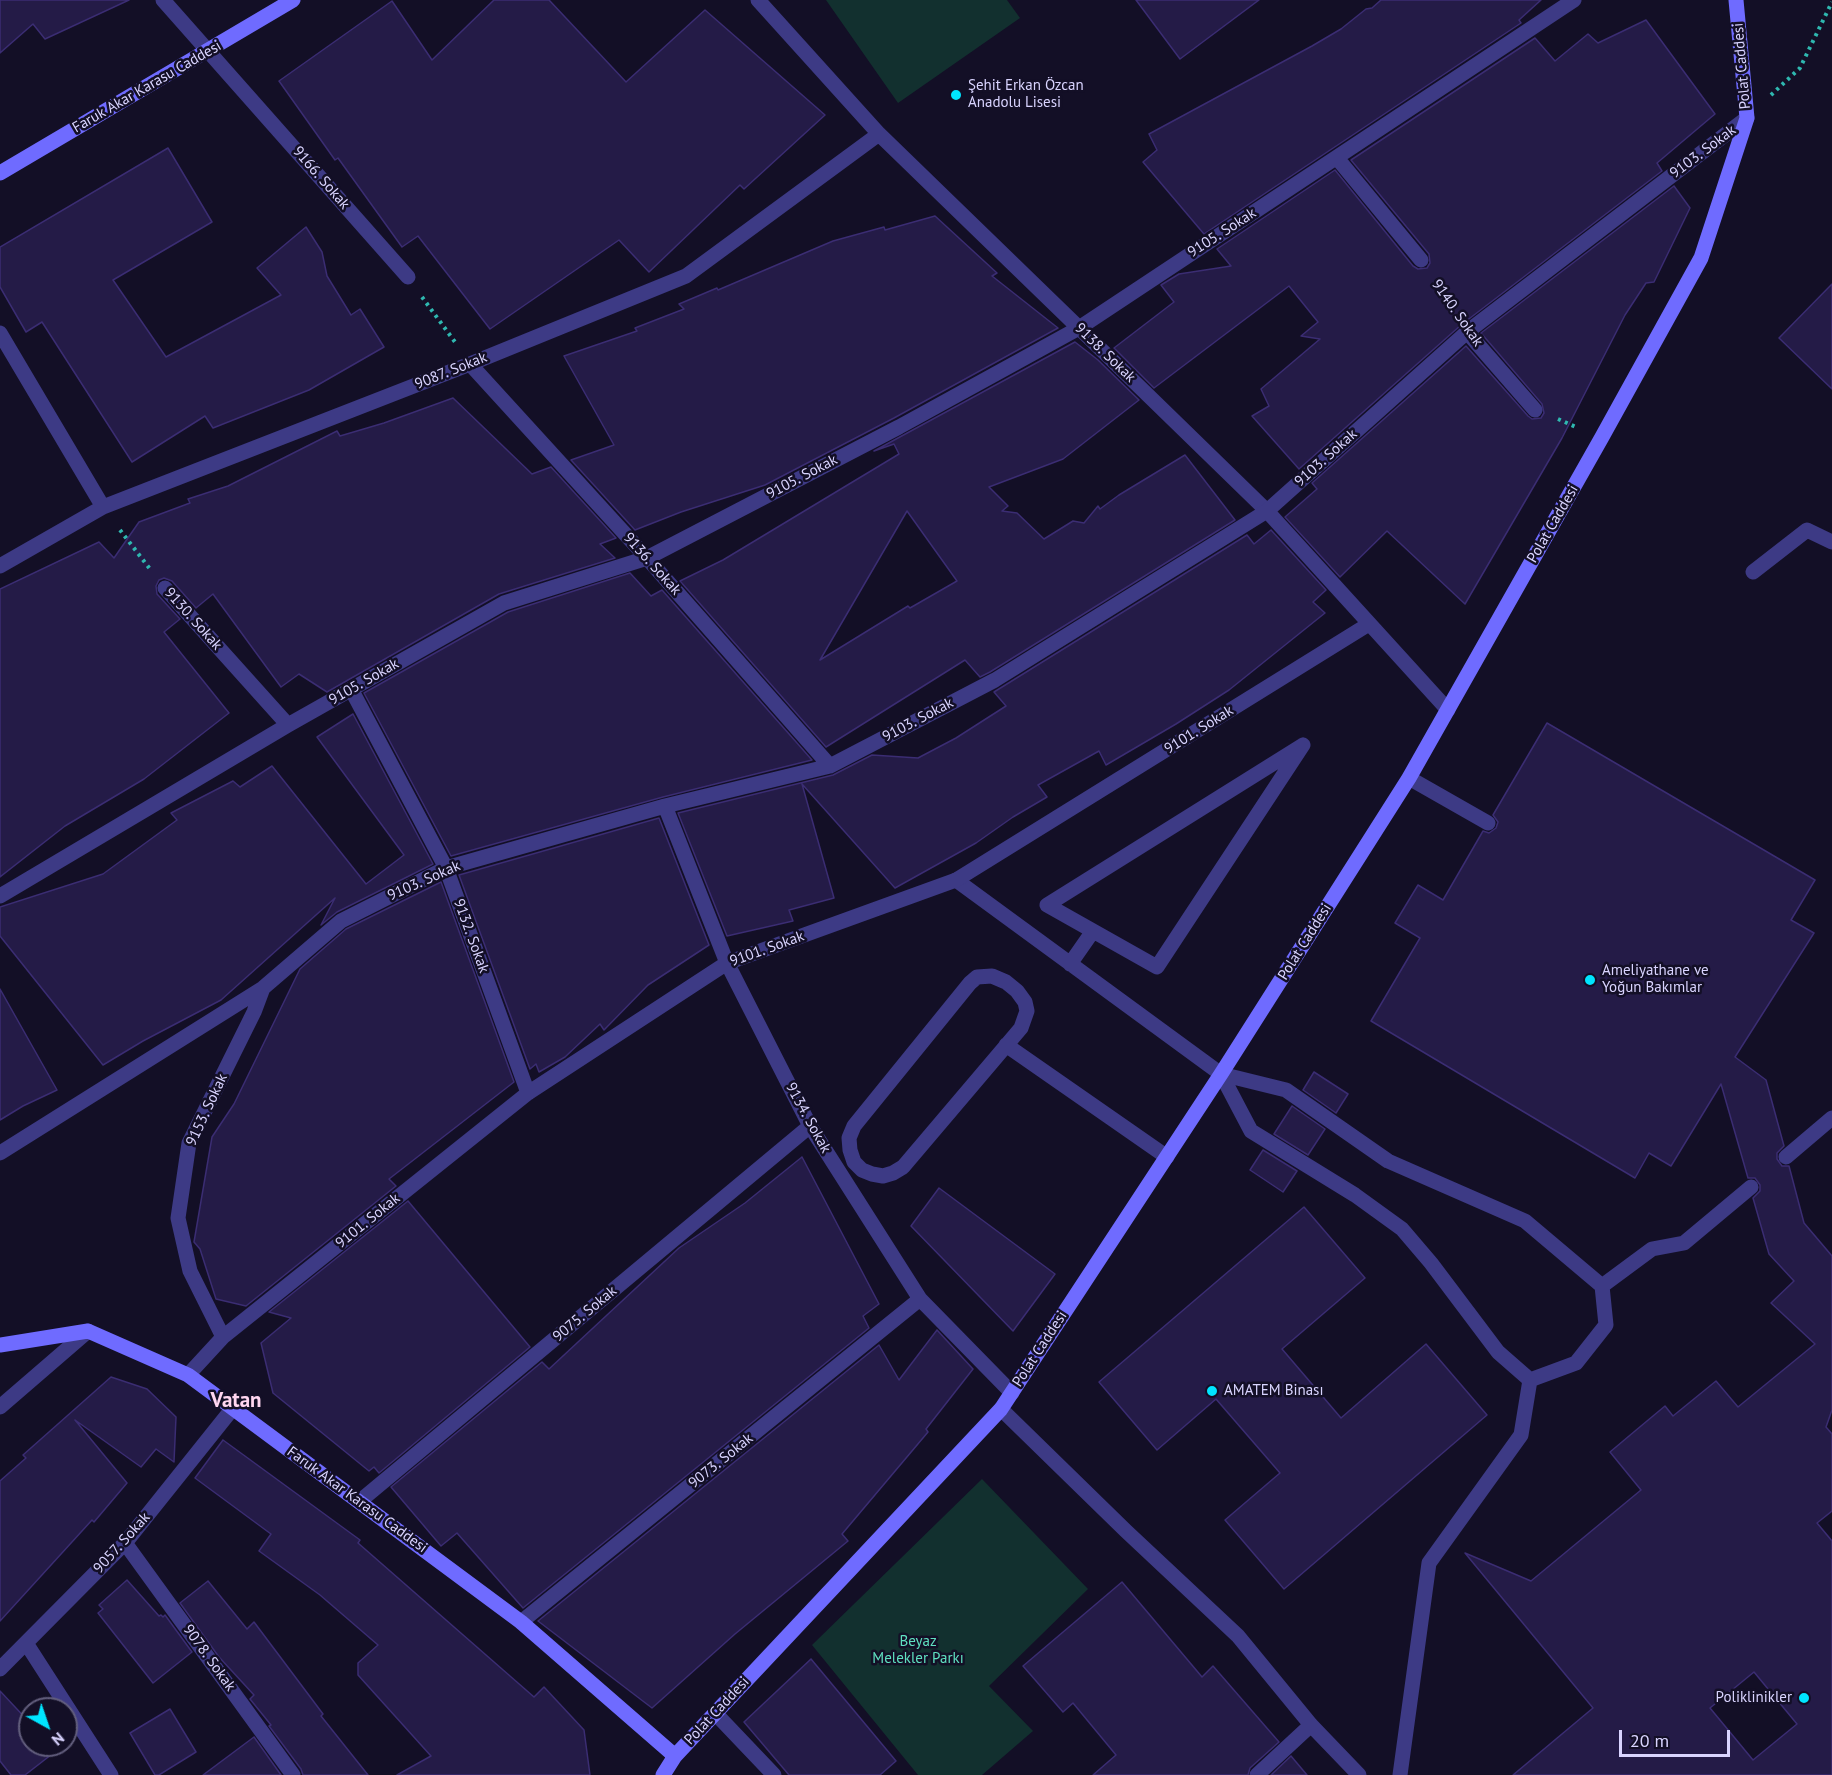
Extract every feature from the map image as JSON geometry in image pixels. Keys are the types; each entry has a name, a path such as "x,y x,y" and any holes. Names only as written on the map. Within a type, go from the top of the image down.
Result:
{"main road":[{"name":"Faruk Akar Karasu Caddesi","path":"0,173 293,0"},
{"name":"Polat Caddesi","path":"663,1775 675,1756 1001,1409 1221,1074 1409,778 1602,438 1701,258 1747,118 1736,0"},
{"name":"Faruk Akar Karasu Caddesi","path":"88,1331 188,1375 521,1622 675,1756"},
{"path":"0,1345 88,1331"}],"street":[{"name":"9166. Sokak","path":"163,0 408,277"},
{"name":"9138. Sokak","path":"758,0 879,134 1267,511 1448,710"},
{"name":"9105. Sokak","path":"0,896 288,725 504,603 647,558 899,426 1079,328 1574,0"},
{"name":"9103. Sokak","path":"0,1153 263,988 341,921 446,868 665,806 830,766 995,680 1267,511 1467,332 1747,118"},
{"name":"9087. Sokak","path":"0,566 103,507 470,364 686,276 879,134"},
{"path":"1337,158 1421,260"},
{"name":"9140. Sokak","path":"1467,332 1535,410"},
{"path":"0,333 103,507"},
{"name":"9136. Sokak","path":"470,364 647,558 830,766"},
{"path":"1753,572 1807,530 1832,542"},
{"name":"9130. Sokak","path":"165,588 288,725"},
{"name":"9101. Sokak","path":"188,1375 223,1337 528,1093 727,963 956,880 1369,624"},
{"name":"9132. Sokak","path":"351,689 446,868 528,1093"},
{"path":"1303,745 1157,967 1093,931 1047,905 1303,745"},
{"path":"1409,778 1488,823"},
{"name":"9134. Sokak","path":"665,806 727,963 810,1126 920,1299 1012,1393"},
{"path":"956,880 1221,1074 1286,1090 1388,1161 1525,1221 1602,1286 1606,1325 1576,1363 1530,1380"},
{"path":"1070,964 1093,931"},
{"path":"992,976 1006,982 1025,1002 1027,1011 1025,1019 1021,1028 1006,1045 903,1167 883,1176 862,1170 854,1162 849,1138 854,1126 977,977 992,976"},
{"name":"9153. Sokak","path":"223,1337 190,1271 178,1218 189,1143 254,1012 263,988"},
{"path":"1006,1045 1167,1157"},
{"path":"1221,1074 1251,1131 1355,1195 1402,1229 1431,1263 1498,1352 1530,1380"},
{"path":"1786,1157 1832,1118"},
{"name":"9075. Sokak","path":"360,1501 810,1126"},
{"path":"1602,1286 1652,1250 1684,1243 1751,1187"},
{"name":"9073. Sokak","path":"521,1622 920,1299"},
{"path":"0,1407 88,1331"},
{"path":"1400,1775 1428,1563 1521,1435 1530,1380"},
{"name":"9057. Sokak","path":"0,1669 125,1543 233,1408"},
{"path":"1001,1409 1126,1531 1239,1636 1311,1725 1359,1775"},
{"name":"9078. Sokak","path":"125,1543 292,1775"},
{"path":"27,1643 111,1775"},
{"path":"716,1713 774,1775"},
{"path":"1257,1775 1311,1725"}],"path":[{"path":"1747,118 1800,68 1832,2"},
{"name":"9140. Sokak","path":"1421,260 1467,332"},
{"path":"408,277 470,364"},
{"path":"1535,410 1602,438"},
{"name":"9130. Sokak","path":"103,507 165,588"}],"green space":[{"path":"826,0 1007,0 1020,18 898,103"},
{"name":"Beyaz Melekler Parkı","path":"982,1479 1088,1589 989,1686 1033,1731 982,1775 918,1775 812,1645"}],"building":[{"path":"0,0 129,0 45,39 33,24 0,53"},
{"path":"494,0 549,0 626,82 705,10 825,115 744,189 740,185 649,272 619,240 490,329 418,236 402,247 338,158 335,160 279,81 392,1 432,60"},
{"path":"1136,0 1259,0 1180,59"},
{"path":"1381,0 1541,0 1519,20 1521,23 1204,234 1143,162 1157,150 1149,134 1312,46 1341,29"},
{"path":"1646,20 1715,114 1657,163 1662,171 1461,325 1299,469 1252,416 1269,406 1261,389 1320,339 1301,336 1318,322 1289,286 1154,388 1114,348 1174,302 1161,285 1179,274 1231,266 1217,249 1335,170 1413,266 1418,269 1427,268 1430,263 1429,254 1351,160 1535,38 1555,61 1588,34 1598,43"},
{"path":"168,148 212,222 113,280 166,357 281,295 257,268 306,227 322,252 327,276 351,315 360,309 384,347 309,390 213,428 205,416 132,462 42,322 26,332 0,287 0,247"},
{"path":"1674,186 1690,208 1654,282 1646,283 1625,315 1562,438 1465,604 1387,531 1340,577 1285,517 1317,489 1312,483 1466,346 1528,416 1532,419 1541,418 1544,413 1542,404 1481,333"},
{"path":"935,216 997,273 992,276 1058,328 894,418 765,485 681,512 635,530 571,460 614,445 564,356 637,331 635,328 684,309 679,304 717,288 718,290 833,241"},
{"path":"1832,284 1832,389 1779,338"},
{"path":"1075,342 1098,360 1139,400 1063,459 989,487 1008,506 1002,511 1017,513 1044,539 1073,521 1084,523 1098,506 1100,509 1185,455 1235,520 990,672 980,677 965,660 826,747 680,581 723,560 899,454 894,444 874,451","holes":["907,511 957,581 910,608 908,606 820,660"]},
{"path":"453,398 532,474 551,467 616,538 600,544 615,558 499,594 327,692 299,674 281,687 213,594 196,608 172,581 164,578 159,580 156,586 157,594 180,619 164,632 229,713 144,779 65,826 0,877 0,589 99,542 114,558 139,522 190,503 188,499 228,486 337,431 340,436"},
{"path":"1271,530 1326,590 1313,602 1325,613 1229,690 1106,765 1099,751 1038,785 1047,797 976,843 895,888 802,784 834,898 789,910 793,921 727,936 678,813 833,775 872,755 918,758 956,738 1006,706 994,692 1247,535 1254,544"},
{"path":"630,573 651,596 662,590 812,760 663,797 451,856 364,693 508,612"},
{"path":"353,714 433,864 337,912 321,925 335,898 221,1000 103,1065 0,936 0,907 103,874 177,820 171,813 233,781 240,787 272,766 366,884 404,855 317,737"},
{"path":"1547,723 1815,880 1791,920 1814,933 1735,1057 1766,1080 1784,1146 1777,1153 1777,1159 1782,1166 1789,1166 1804,1223 1832,1256 1832,1410 1826,1427 1832,1434 1832,1511 1817,1523 1832,1541 1832,1775 1513,1775 1593,1708 1465,1553 1531,1581 1641,1490 1610,1452 1635,1431 1665,1406 1673,1416 1716,1381 1738,1407 1815,1344 1771,1303 1794,1281 1769,1254 1753,1198 1760,1191 1760,1185 1755,1178 1748,1178 1721,1084 1671,1166 1649,1153 1635,1178 1371,1021 1420,938 1395,923 1418,885 1443,900 1483,831 1489,833 1496,828 1498,822 1493,815","holes":["1754,1672 1797,1724 1753,1760 1710,1708"]},
{"path":"659,818 709,945 648,985 604,1030 600,1024 565,1057 539,1072 536,1064 530,1069 459,875"},
{"path":"441,882 514,1082 389,1179 396,1186 246,1306 216,1299 200,1249 194,1242 212,1137 234,1104 300,969 346,929"},
{"path":"0,989 57,1090 0,1120"},
{"path":"1314,1072 1348,1094 1336,1113 1303,1090"},
{"path":"1292,1106 1325,1129 1308,1155 1274,1134"},
{"path":"1263,1150 1297,1171 1283,1192 1250,1170"},
{"path":"802,1157 879,1304 863,1316 869,1328 523,1608 457,1533 441,1546 391,1487 542,1362 549,1369 679,1248 745,1203"},
{"path":"939,1188 1055,1274 1013,1331 911,1226"},
{"path":"408,1201 530,1347 379,1473 374,1467 369,1471 273,1393 261,1343 291,1318 269,1312"},
{"name":"AMATEM Binası","path":"1304,1207 1365,1278 1282,1349 1341,1418 1426,1344 1487,1415 1284,1589 1225,1520 1280,1473 1216,1399 1157,1450 1099,1382"},
{"path":"937,1330 973,1369 926,1429 928,1432 842,1534 848,1541 735,1634 652,1708 538,1621 879,1345 899,1380"},
{"path":"111,1377 147,1389 176,1417 174,1462 156,1449 141,1467 75,1420 127,1483 94,1522 92,1520 0,1621 0,1481 26,1458 23,1455"},
{"path":"223,1440 360,1540 358,1543 534,1697 544,1687 584,1730 590,1775 397,1775 431,1756 358,1675 358,1663 378,1645 320,1595 259,1551 271,1534 195,1478"},
{"path":"127,1580 159,1616 165,1615 192,1652 153,1683 98,1613 103,1609 99,1605"},
{"path":"208,1581 247,1629 254,1622 323,1714 321,1716 368,1775 303,1775 269,1726 271,1725 250,1699 254,1695 219,1657 180,1603"},
{"path":"1122,1582 1202,1677 1213,1666 1279,1742 1250,1768 1248,1775 1093,1775 1116,1755 1073,1703 1063,1712 1023,1666"},
{"path":"811,1659 896,1761 880,1775 789,1775 744,1722"},
{"path":"0,1691 18,1710 18,1757 48,1757 25,1775 11,1775 0,1761"},
{"path":"170,1709 196,1752 159,1775 155,1775 130,1733"},
{"path":"254,1737 281,1775 203,1775"},
{"path":"1291,1756 1307,1775 1271,1775"}],"place":[{"name":"Şehit Erkan Özcan Anadolu Lisesi","path":"956,95"},
{"name":"Ameliyathane ve Yoğun Bakımlar","path":"1590,980"},
{"name":"AMATEM Binası","path":"1212,1391"},
{"name":"Poliklinikler","path":"1804,1698"}],"district":[{"name":"Vatan","path":"236,1401"}]}
